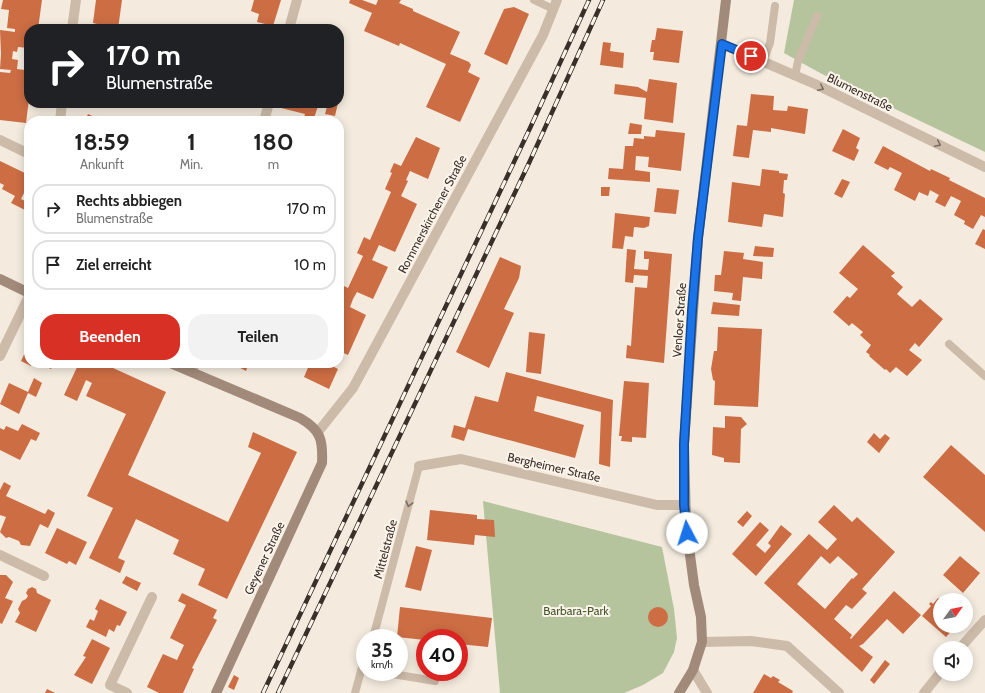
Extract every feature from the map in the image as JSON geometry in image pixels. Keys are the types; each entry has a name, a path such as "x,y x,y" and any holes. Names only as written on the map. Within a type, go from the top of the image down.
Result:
{"street":[{"path":"73,24 76,0"},
{"path":"290,24 297,0"},
{"name":"Venloer Straße","path":"702,642 701,617 694,585 684,505 684,444 692,304 698,238 726,0"},
{"name":"Rommerskirchener Straße","path":"318,432 353,388 543,35 555,5"},
{"name":"Blumenstraße","path":"722,44 763,61 985,166"},
{"path":"0,140 24,152"},
{"path":"0,279 24,291"},
{"path":"0,356 24,306"},
{"path":"194,368 300,418 312,425 318,432"},
{"name":"Geyener Straße","path":"216,693 322,463 322,446 318,432"},
{"name":"Bergheimer Straße","path":"419,466 461,459 657,504 684,505"},
{"path":"0,555 44,576"},
{"path":"127,693 110,685 152,597"},
{"path":"966,641 985,620"},
{"path":"679,693 693,670 702,642 751,641 787,646 840,693"},
{"path":"693,670 707,693"},
{"path":"924,693 934,681"}],"lane":[{"path":"534,0 555,5"},
{"path":"763,61 770,43 775,6"},
{"path":"795,76 798,61 817,16"},
{"path":"949,344 985,376"},
{"name":"Mittelstraße","path":"375,629 419,466"},
{"path":"355,693 359,681"}],"green space":[{"path":"794,0 985,0 985,152 822,74 784,53"},
{"name":"Barbara-Park","path":"483,501 662,547 674,609 677,638 674,652 663,673 643,685 624,693 500,693"}],"building":[{"path":"3,0 42,0 39,24 24,24 24,48 18,47 17,52 13,51 12,59 18,60 17,69 24,70 24,108 28,108 27,116 24,116 24,123 0,120 0,72 10,73 11,70 0,69 0,30 15,32 15,29 7,28 9,10 1,9"},
{"path":"96,0 122,0 119,24 93,23"},
{"path":"254,0 281,0 274,24 257,22 259,14 251,11"},
{"path":"350,0 362,0 376,5 378,0 401,0 399,3 413,9 413,11 460,32 450,54 469,62 471,65 468,72 480,78 460,122 426,107 446,64 400,43 399,46 364,31 372,13 349,3"},
{"path":"514,7 529,14 507,65 484,54 504,9"},
{"path":"657,28 683,31 679,63 653,60 654,52 650,52 652,40 655,40"},
{"path":"603,42 611,43 610,51 624,53 623,68 600,65"},
{"path":"649,79 677,83 673,123 644,119 646,98 614,94 615,84 638,87 647,92"},
{"path":"751,94 774,96 773,110 787,111 788,106 808,109 805,134 771,128 771,132 753,130 749,158 733,156 737,125 747,126"},
{"path":"281,108 317,108 315,116 304,116 305,114"},
{"path":"327,108 337,108 335,116 325,114"},
{"path":"630,123 642,125 641,134 628,134"},
{"path":"843,129 860,138 856,148 859,150 854,161 832,151"},
{"path":"656,130 685,133 681,171 648,167 649,157 636,156 635,170 650,172 650,182 608,179 609,168 623,169 625,146 633,146 634,138 644,139 644,136 655,137"},
{"path":"416,137 440,148 428,179 410,171 406,180 408,181 401,196 417,204 395,252 379,245 372,260 388,267 373,299 357,292 353,299 350,307 366,315 348,355 344,353 344,286 348,288 363,256 357,253 364,237 370,240 391,192 385,189 392,173 390,172 394,163 401,166"},
{"path":"883,146 930,171 931,169 950,178 949,180 985,198 985,217 981,215 973,229 964,224 965,221 954,215 961,201 951,196 945,207 935,202 939,195 930,190 928,196 919,192 915,201 894,190 902,173 890,167 888,170 874,163"},
{"path":"0,161 24,173 24,193 21,199 24,200 24,210 11,203 15,196 2,189 4,185 0,183"},
{"path":"762,169 779,171 779,173 788,174 787,180 784,180 783,193 785,194 783,217 764,214 762,227 728,222 732,182 760,186"},
{"path":"842,179 850,182 842,198 834,194"},
{"path":"601,187 610,187 609,196 601,196"},
{"path":"657,188 679,190 676,214 654,212"},
{"path":"615,213 650,217 649,226 644,228 634,227 633,237 625,236 623,249 612,248"},
{"path":"983,229 985,230 985,249 975,244"},
{"path":"863,245 895,273 891,276 903,287 897,294 912,307 920,299 943,319 919,347 915,343 909,350 922,360 907,376 896,367 890,373 886,369 885,370 866,352 871,345 860,335 863,332 852,323 849,326 833,312 847,296 850,298 858,289 839,273"},
{"path":"755,246 774,248 773,257 753,256"},
{"path":"627,249 636,250 634,269 648,270 649,259 644,259 644,251 672,254 664,363 626,358 627,345 631,346 635,287 647,288 648,276 634,275 633,283 625,282"},
{"path":"724,251 744,253 743,259 763,262 762,279 743,277 741,301 732,300 733,293 714,291 715,275 721,275"},
{"path":"500,257 521,266 519,278 504,309 514,313 489,368 456,352"},
{"path":"713,302 740,305 739,316 711,314"},
{"path":"718,327 762,329 758,407 714,405 715,381 713,380 711,369 714,351 717,351"},
{"path":"529,332 545,334 541,374 526,372"},
{"path":"24,355 24,362 21,361"},
{"path":"77,368 113,368 166,392 128,475 228,522 261,453 248,447 253,432 297,452 227,599 198,585 205,569 173,554 179,540 136,519 118,558 125,561 120,573 89,558 113,508 87,496 126,414 86,396 92,383 86,380 77,401 64,395"},
{"path":"240,368 247,368 246,371"},
{"path":"308,368 338,369 329,389 304,377"},
{"path":"506,372 613,400 610,467 599,464 601,412 537,396 534,411 584,425 575,458 468,429 464,441 451,437 454,425 465,428 475,396 498,402"},
{"path":"34,378 42,383 36,397 28,393 19,414 0,404 9,383 28,392"},
{"path":"624,381 649,383 646,438 632,437 632,442 621,441 622,436 619,436"},
{"path":"725,416 741,417 747,424 741,429 740,463 724,462 724,458 712,455 713,427 725,428"},
{"path":"22,424 40,433 36,441 31,439 20,460 0,450 0,428 4,430 6,426 18,431"},
{"path":"874,433 880,439 885,434 890,438 879,453 867,442"},
{"path":"951,445 985,475 985,532 923,477"},
{"path":"4,482 11,486 6,496 45,514 48,509 55,513 48,528 40,524 30,546 21,545 19,541 9,537 6,538 0,532 6,517 0,515 0,490"},
{"path":"834,505 852,522 857,517 895,552 862,589 867,593 852,609 846,605 834,619 852,635 850,638 851,639 894,591 921,615 903,634 887,619 863,644 859,646 873,657 862,672 764,583 809,534 827,550 837,539 818,522","holes":["821,556 830,564 838,556 858,574 853,579 852,578 825,609 797,584"]},
{"path":"430,510 477,515 477,519 494,520 495,537 475,535 474,545 427,540"},
{"path":"747,511 752,516 743,527 737,522"},
{"path":"760,522 769,530 756,545 765,553 771,546 768,543 781,525 792,534 756,576 732,554"},
{"path":"57,528 87,542 76,565 69,561 67,564 45,553"},
{"path":"416,546 432,550 421,591 405,587"},
{"path":"960,556 980,573 963,593 943,575"},
{"path":"0,575 6,575 13,582 5,598 13,601 2,624 0,623"},
{"path":"126,576 141,583 137,591 122,583"},
{"path":"32,587 36,589 37,593 51,600 36,632 15,622 20,613 18,609 22,601 28,596 26,593 28,589"},
{"path":"182,593 217,610 213,618 217,620 192,668 194,669 183,693 159,693 147,687 163,654 177,660 184,645 170,638 186,605 178,601"},
{"path":"100,599 127,612 120,626 117,625 114,632 109,629 106,637 86,627 90,619 94,621 98,611 95,609"},
{"path":"931,602 933,604 933,626 922,616 931,606 929,604"},
{"path":"400,607 492,618 488,647 468,645 468,629 416,629 416,639 408,638 408,629 398,629"},
{"path":"658,607 665,610 668,617 665,624 658,627 651,624 648,617 651,610"},
{"path":"941,633 950,633 946,637"},
{"path":"92,639 110,648 92,684 74,675 86,657 83,656"},
{"path":"885,660 890,664 874,684 870,680"},
{"path":"764,674 771,678 773,676 780,680 778,682 793,691 792,693 753,693"},
{"path":"234,675 239,678 234,690 228,687"},
{"path":"47,689 55,693 45,693"}],"railway":[{"path":"263,693 589,0"},
{"path":"278,693 529,163 603,0"}],"route":[{"path":"687,533 684,505 684,444 692,311 698,238 722,44 751,56"}]}
